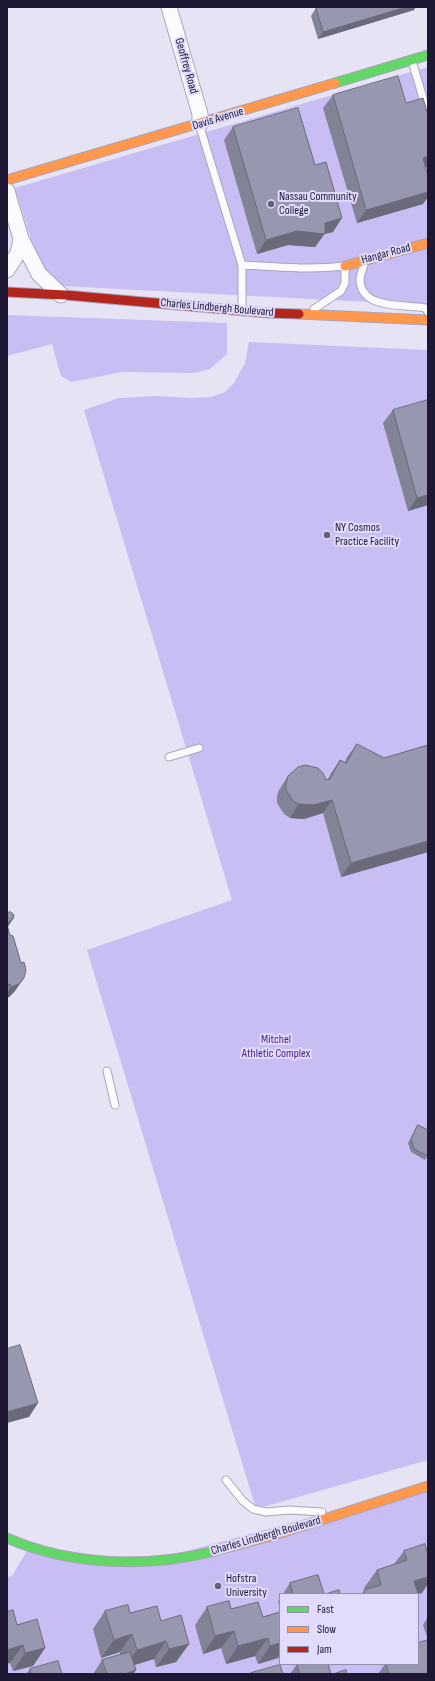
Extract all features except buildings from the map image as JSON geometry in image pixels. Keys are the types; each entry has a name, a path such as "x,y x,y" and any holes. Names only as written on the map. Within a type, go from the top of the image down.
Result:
{"street":[{"name":"Geoffrey Road","path":"169,7 200,114 200,124"},
{"name":"Davis Avenue","path":"7,180 200,124 428,55"},
{"path":"7,191 21,239 39,274 61,295"},
{"path":"7,270 18,253 21,239"},
{"name":"Hangar Road","path":"345,266 428,243"},
{"name":"Charles Lindbergh Boulevard","path":"7,292 61,295 242,311 428,320"},
{"name":"Charles Lindbergh Boulevard","path":"7,1538 18,1543 72,1557 113,1562 146,1562 182,1558 239,1546 428,1486"}],"lane":[{"path":"412,60 428,115"},
{"path":"200,124 242,265 242,311"},
{"path":"365,260 360,280 363,293 371,300 383,303 425,308 428,312"},
{"path":"242,265 292,269 320,269 345,266 345,283 341,291 307,314"},
{"path":"169,758 200,748"},
{"path":"107,1071 115,1105"},
{"path":"226,1480 243,1501 253,1509 266,1512 288,1510 341,1514"}],"green space":[{"path":"428,67 428,305 61,286 38,263 15,188"},
{"path":"7,315 227,323 227,354 210,369 193,373 122,372 71,382 61,376 52,344 7,356"},
{"name":"Mitchel Athletic Complex","path":"249,342 428,350 428,1460 256,1509 87,950 232,900 84,410 119,398 157,396 193,398 211,397 225,392 234,383 245,363"},
{"name":"Hofstra University","path":"428,1486 428,1674 7,1674 7,1577 12,1576 30,1546 146,1562"}],"traffic: fast":[{"path":"335,83 428,55"},
{"path":"7,1538 57,1554 83,1559 110,1561 137,1562 163,1560 215,1551"}],"traffic: slow":[{"path":"7,180 335,83"},
{"path":"345,266 428,243"},
{"path":"299,314 428,320"},
{"path":"215,1551 274,1535 428,1486"}],"traffic: jam":[{"path":"7,292 65,295 268,313 299,314"}],"place":[{"name":"Nassau Community College","path":"271,204"},
{"name":"NY Cosmos Practice Facility","path":"327,535"},
{"name":"Hofstra University","path":"218,1586"}]}
